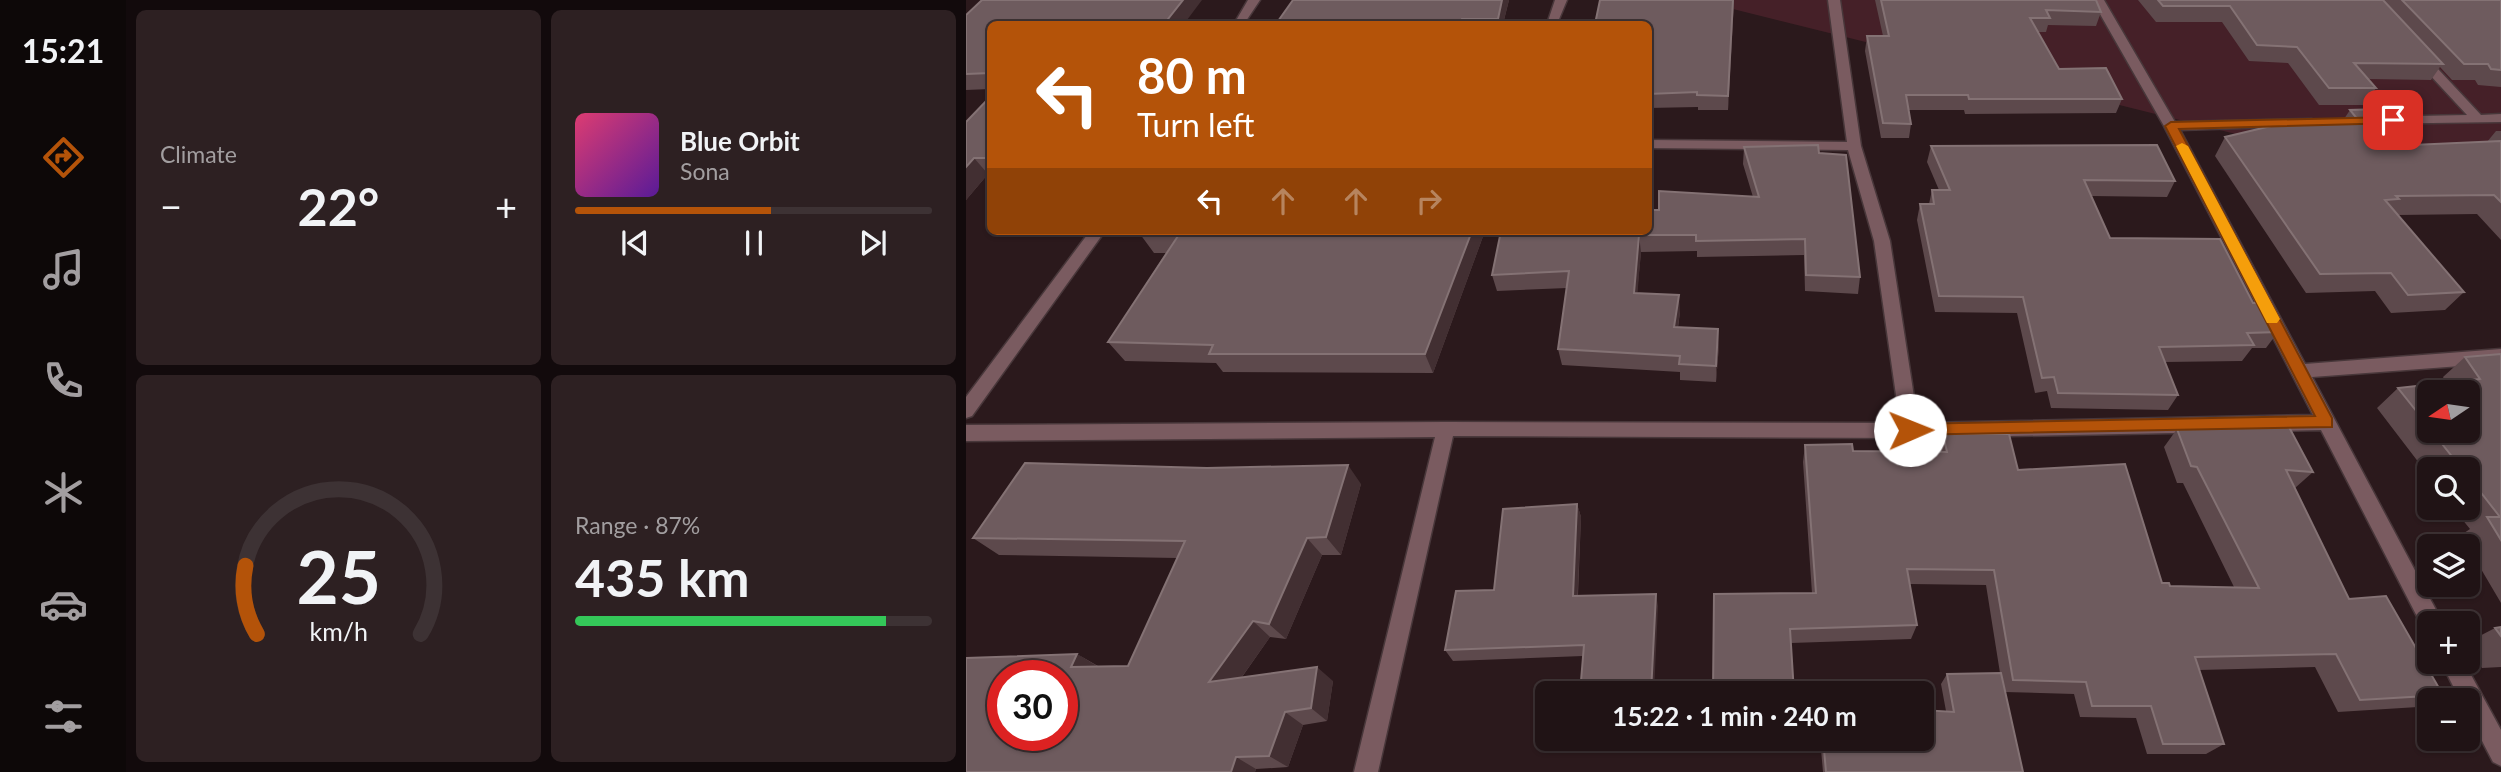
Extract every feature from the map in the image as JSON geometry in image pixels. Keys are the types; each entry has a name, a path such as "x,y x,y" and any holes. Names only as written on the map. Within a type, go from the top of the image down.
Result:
{"street":[{"path":"1241,21 1254,0"},
{"path":"1553,21 1560,0"},
{"path":"1835,0 1854,146 1882,242 1910,430"},
{"path":"2098,0 2171,126 2426,611"},
{"path":"2414,49 2477,118"},
{"path":"2352,121 2501,118"},
{"path":"2171,126 2324,122"},
{"path":"1652,144 1854,146"},
{"path":"966,411 1095,235"},
{"path":"2298,371 2501,356"},
{"path":"966,433 1447,429 1910,430 2327,422"},
{"path":"1366,772 1447,429"},
{"path":"2458,674 2501,754"}],"shaded area":[{"path":"1697,0 2501,0 2501,200"}],"building":[{"path":"982,0 1183,0 1166,21 987,21 987,73 966,74 966,15"},
{"path":"1293,0 1502,0 1498,19 1278,21"},
{"path":"1600,0 1733,0 1728,96 1697,95 1697,92 1652,94 1652,21 1596,21"},
{"path":"1881,0 2096,0 2101,12 2046,10 2050,18 2030,18 2059,69 2106,68 2122,99 1969,99 1968,95 1906,95 1911,124 1883,123 1867,36 1889,36"},
{"path":"2158,0 2383,0 2443,64 2354,63 2376,88 2329,88 2297,47 2257,45 2230,6 2163,6"},
{"path":"2402,0 2501,0 2501,70 2491,69 2488,64 2464,64"},
{"path":"987,100 987,158 974,158 966,167 966,122"},
{"path":"2381,109 2412,145 2501,141 2501,202 2494,195 2396,196 2399,199 2385,200 2464,292 2408,295 2391,273 2320,274 2225,137 2288,122 2359,121 2350,110"},
{"path":"1818,145 1819,153 1846,155 1860,277 1806,275 1805,239 1696,241 1696,235 1652,235 1652,210 1659,210 1659,191 1759,197 1744,147"},
{"path":"2157,145 2175,181 2084,180 2110,238 2220,239 2253,303 2261,303 2278,332 2247,333 2254,345 2159,347 2178,395 2058,393 2054,377 2042,378 2023,297 1939,296 1920,204 1934,204 1932,190 1950,190 1931,146"},
{"path":"1159,235 1470,235 1425,354 1209,354 1213,345 1108,342 1178,236"},
{"path":"1500,235 1639,235 1634,293 1679,295 1674,327 1718,329 1716,366 1679,364 1680,356 1558,349 1569,271 1492,275"},
{"path":"2501,354 2501,540 2487,517 2500,517 2480,491 2480,457 2452,457 2441,443 2480,443 2480,380 2471,380 2480,379 2465,357"},
{"path":"2417,386 2417,412 2398,388"},
{"path":"2289,427 2313,472 2286,470 2349,599 2386,596 2417,650 2417,674 2431,674 2439,688 2417,688 2417,697 2360,700 2336,654 2195,657 2224,744 2163,744 2151,706 2092,706 2086,682 2013,680 1994,570 1907,569 1917,625 1790,629 1793,681 1713,681 1714,594 1816,593 1805,445 1852,444 1853,451 1947,452 1943,434 2009,434 2018,470 2125,464 2162,583 2169,583 2170,586 2259,588 2197,467 2191,466 2177,429"},
{"path":"1025,463 1207,468 1348,465 1326,537 1307,538 1269,624 1253,621 1209,682 1317,667 1311,708 1285,712 1269,756 1236,757 1231,772 966,772 966,658 1077,654 1074,660 987,660 987,751 1078,751 1078,667 1128,666 1185,541 973,538"},
{"path":"1577,504 1573,596 1656,594 1652,681 1581,681 1584,645 1445,650 1456,591 1494,590 1503,509"},
{"path":"2001,673 2023,772 1826,772 1824,751 1934,751 1934,711 1954,712 1947,674"}],"slow traffic":[{"path":"2182,146 2272,319"}],"route":[{"path":"1910,430 2327,422 2171,126 2393,120"}]}
